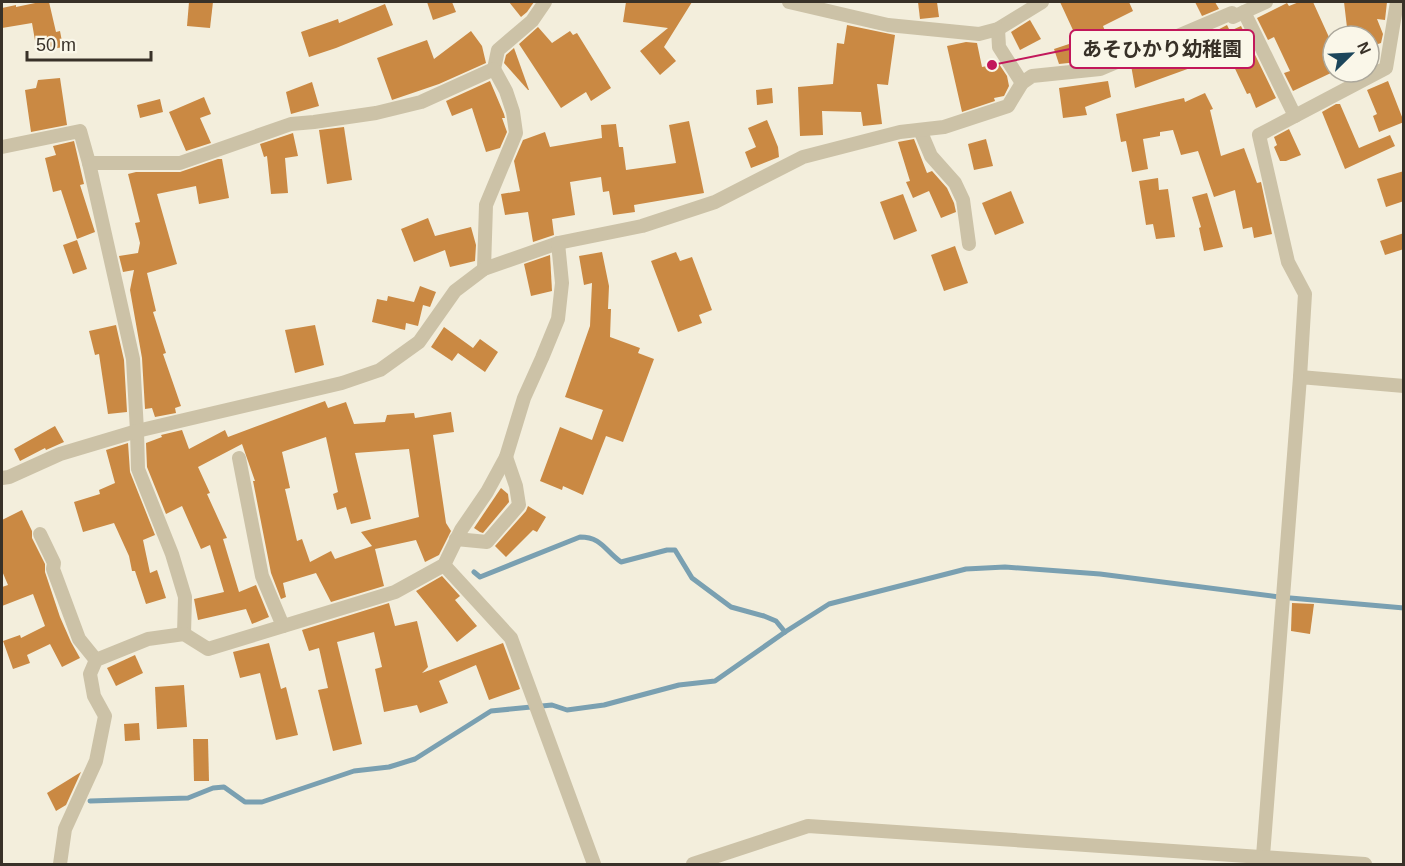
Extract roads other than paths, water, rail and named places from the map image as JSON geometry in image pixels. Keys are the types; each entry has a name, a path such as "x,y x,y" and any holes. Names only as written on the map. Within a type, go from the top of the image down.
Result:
{"street":[{"path":"484,269 486,205 516,133 513,112 506,91 494,69 498,50 532,21 545,2"},
{"path":"789,2 888,25 979,34 998,28 1042,2"},
{"path":"2,478 60,454 137,431 342,383 380,370 419,342 455,291 484,269 558,243 642,226 715,202 803,157 900,132 944,128 1008,106 1022,83 1032,76 1100,69 1233,9 1266,2"},
{"path":"1263,856 1305,294 1288,262 1259,135 1386,68 1397,2"},
{"path":"1233,9 1295,116"},
{"path":"998,28 999,47 1022,83"},
{"path":"89,163 180,163 291,124 376,113 421,102 494,69"},
{"path":"921,130 931,156 956,183 963,200 969,244"},
{"path":"2,147 80,131 133,359 138,469 185,597 184,634"},
{"path":"60,864 65,829 96,761 105,716 94,696 90,674 96,660 148,639 184,634 208,649 395,592 444,565 456,539 487,492 506,457 524,398 558,319 562,282 558,243"},
{"path":"1300,377 1404,386"},
{"path":"456,539 487,542 519,505 516,486 506,457"},
{"path":"239,458 262,576 283,626"},
{"path":"40,534 54,563 53,569 79,639 96,660"},
{"path":"444,565 511,638 594,864"},
{"path":"693,864 808,826 1365,864"}],"waterway":[{"path":"474,572 480,577 580,537 598,542 621,562 675,550 692,578 731,607 776,621 785,632"},
{"path":"90,801 188,798 213,788 224,787 245,802 262,802 354,771 389,767 415,759 491,711 552,705 567,710 604,705 679,685 715,681 829,604 966,569 1005,567 1100,574 1279,597 1404,608"}],"place":[{"name":"あそひかり幼稚園","path":"992,65"}]}
